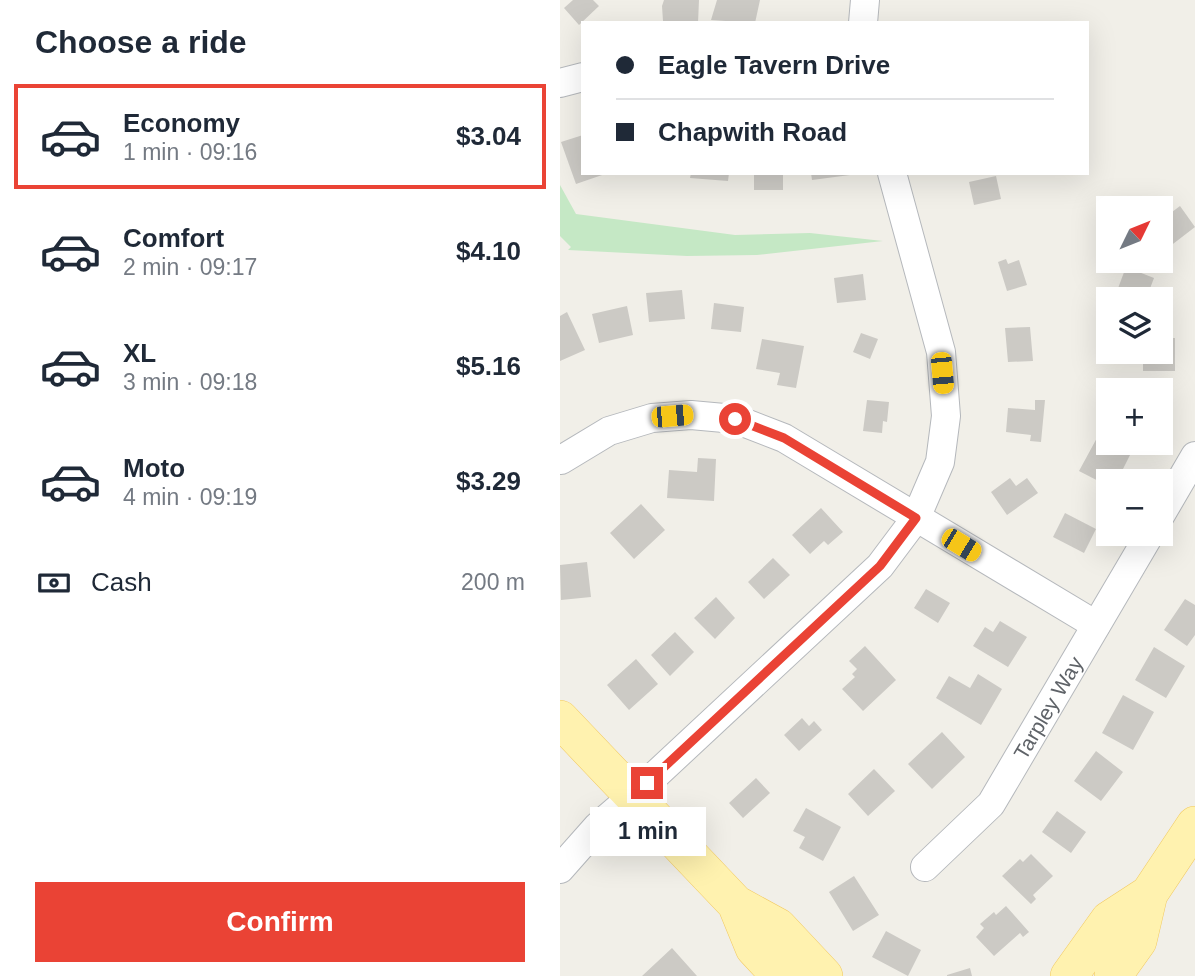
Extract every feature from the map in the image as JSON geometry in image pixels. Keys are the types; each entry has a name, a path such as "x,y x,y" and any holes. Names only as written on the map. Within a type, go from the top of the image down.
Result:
{"main road":[{"path":"560,719 736,904 778,927 824,976"},
{"path":"1069,976 1109,920 1149,894 1192,839"},
{"path":"1113,976 1138,941 1149,894"},
{"path":"736,904 754,948 780,976"}],"street":[{"path":"863,21 865,0"},
{"path":"560,83 581,78"},
{"path":"560,869 598,826 634,796 880,566 916,518 940,462 946,416 941,352 892,175"},
{"path":"561,460 609,431 652,418 691,415 735,419 784,438 1096,625"},
{"path":"1173,494 1195,456"},
{"name":"Tarpley Way","path":"925,867 991,804 1143,546"}],"green space":[{"path":"560,185 576,214 735,235 810,233 883,241 757,255 687,256 568,250 571,247 560,236"}],"building":[{"path":"573,0 593,0 599,6 579,25 564,8"},
{"path":"664,0 699,0 698,21 663,21"},
{"path":"717,0 760,0 755,21 711,20"},
{"path":"581,136 581,175 602,175 576,184 561,142"},
{"path":"691,175 729,175 728,181 690,178"},
{"path":"754,175 783,175 783,190 754,190"},
{"path":"811,175 850,175 812,180"},
{"path":"996,176 1001,199 974,205 969,182"},
{"path":"1180,206 1195,227 1173,244 1173,211"},
{"path":"1006,259 1008,264 1019,260 1027,285 1007,291 998,262"},
{"path":"1124,273 1141,273 1154,278 1151,287 1118,287"},
{"path":"863,274 866,300 837,303 834,278"},
{"path":"682,290 685,319 649,322 646,293"},
{"path":"714,303 744,307 741,332 711,329"},
{"path":"627,306 633,335 599,343 592,314"},
{"path":"567,312 585,350 560,361 560,316"},
{"path":"1030,327 1033,361 1008,362 1005,328"},
{"path":"861,333 878,339 870,359 853,352"},
{"path":"1175,338 1175,371 1143,371 1143,364 1173,364"},
{"path":"762,339 804,346 796,388 777,385 780,373 756,369"},
{"path":"867,400 889,402 887,422 883,421 882,433 863,431"},
{"path":"1035,400 1045,400 1041,442 1030,441 1031,435 1006,432 1008,408 1035,410"},
{"path":"1096,440 1096,455 1130,455 1123,469 1096,469 1096,480 1079,471"},
{"path":"698,458 716,459 714,501 667,498 669,470 697,472"},
{"path":"1010,478 1016,486 1027,478 1038,493 1007,515 991,492"},
{"path":"641,504 665,530 634,559 610,533"},
{"path":"821,508 843,532 828,545 824,541 810,554 792,535"},
{"path":"1065,513 1096,529 1084,553 1053,537"},
{"path":"773,558 790,575 764,599 748,582"},
{"path":"587,562 591,597 561,600 560,565"},
{"path":"926,589 950,603 938,623 914,608"},
{"path":"716,597 735,618 715,639 694,618"},
{"path":"1185,599 1195,605 1195,635 1187,646 1164,630"},
{"path":"1000,621 1027,637 1008,667 973,646 985,627 993,632"},
{"path":"675,632 694,652 670,676 651,655"},
{"path":"865,646 896,680 863,711 842,689 855,677 852,674 857,669 849,661"},
{"path":"1154,647 1185,666 1166,698 1135,680"},
{"path":"636,659 658,684 629,710 607,685"},
{"path":"978,674 1002,689 981,725 936,698 949,676 970,688"},
{"path":"1123,695 1154,712 1133,750 1102,733"},
{"path":"802,718 809,726 814,721 822,730 799,751 784,735"},
{"path":"942,732 965,757 932,789 908,764"},
{"path":"1096,751 1123,772 1101,801 1074,781"},
{"path":"874,769 895,791 868,816 848,794"},
{"path":"756,778 770,793 743,818 729,803"},
{"path":"806,808 841,827 823,861 799,848 805,837 793,831"},
{"path":"1057,811 1086,832 1071,853 1042,832"},
{"path":"1031,854 1053,876 1033,895 1036,899 1031,904 1002,876 1020,859 1023,862"},
{"path":"854,876 879,915 853,931 829,892"},
{"path":"1006,906 1029,932 1023,937 1020,933 994,956 976,937 984,928 980,924"},
{"path":"886,931 921,950 908,976 872,957"},
{"path":"672,948 697,976 642,976"},
{"path":"970,968 972,976 947,976 947,975"}],"route":[{"path":"647,783 880,566 916,518 784,438 735,419"}]}
